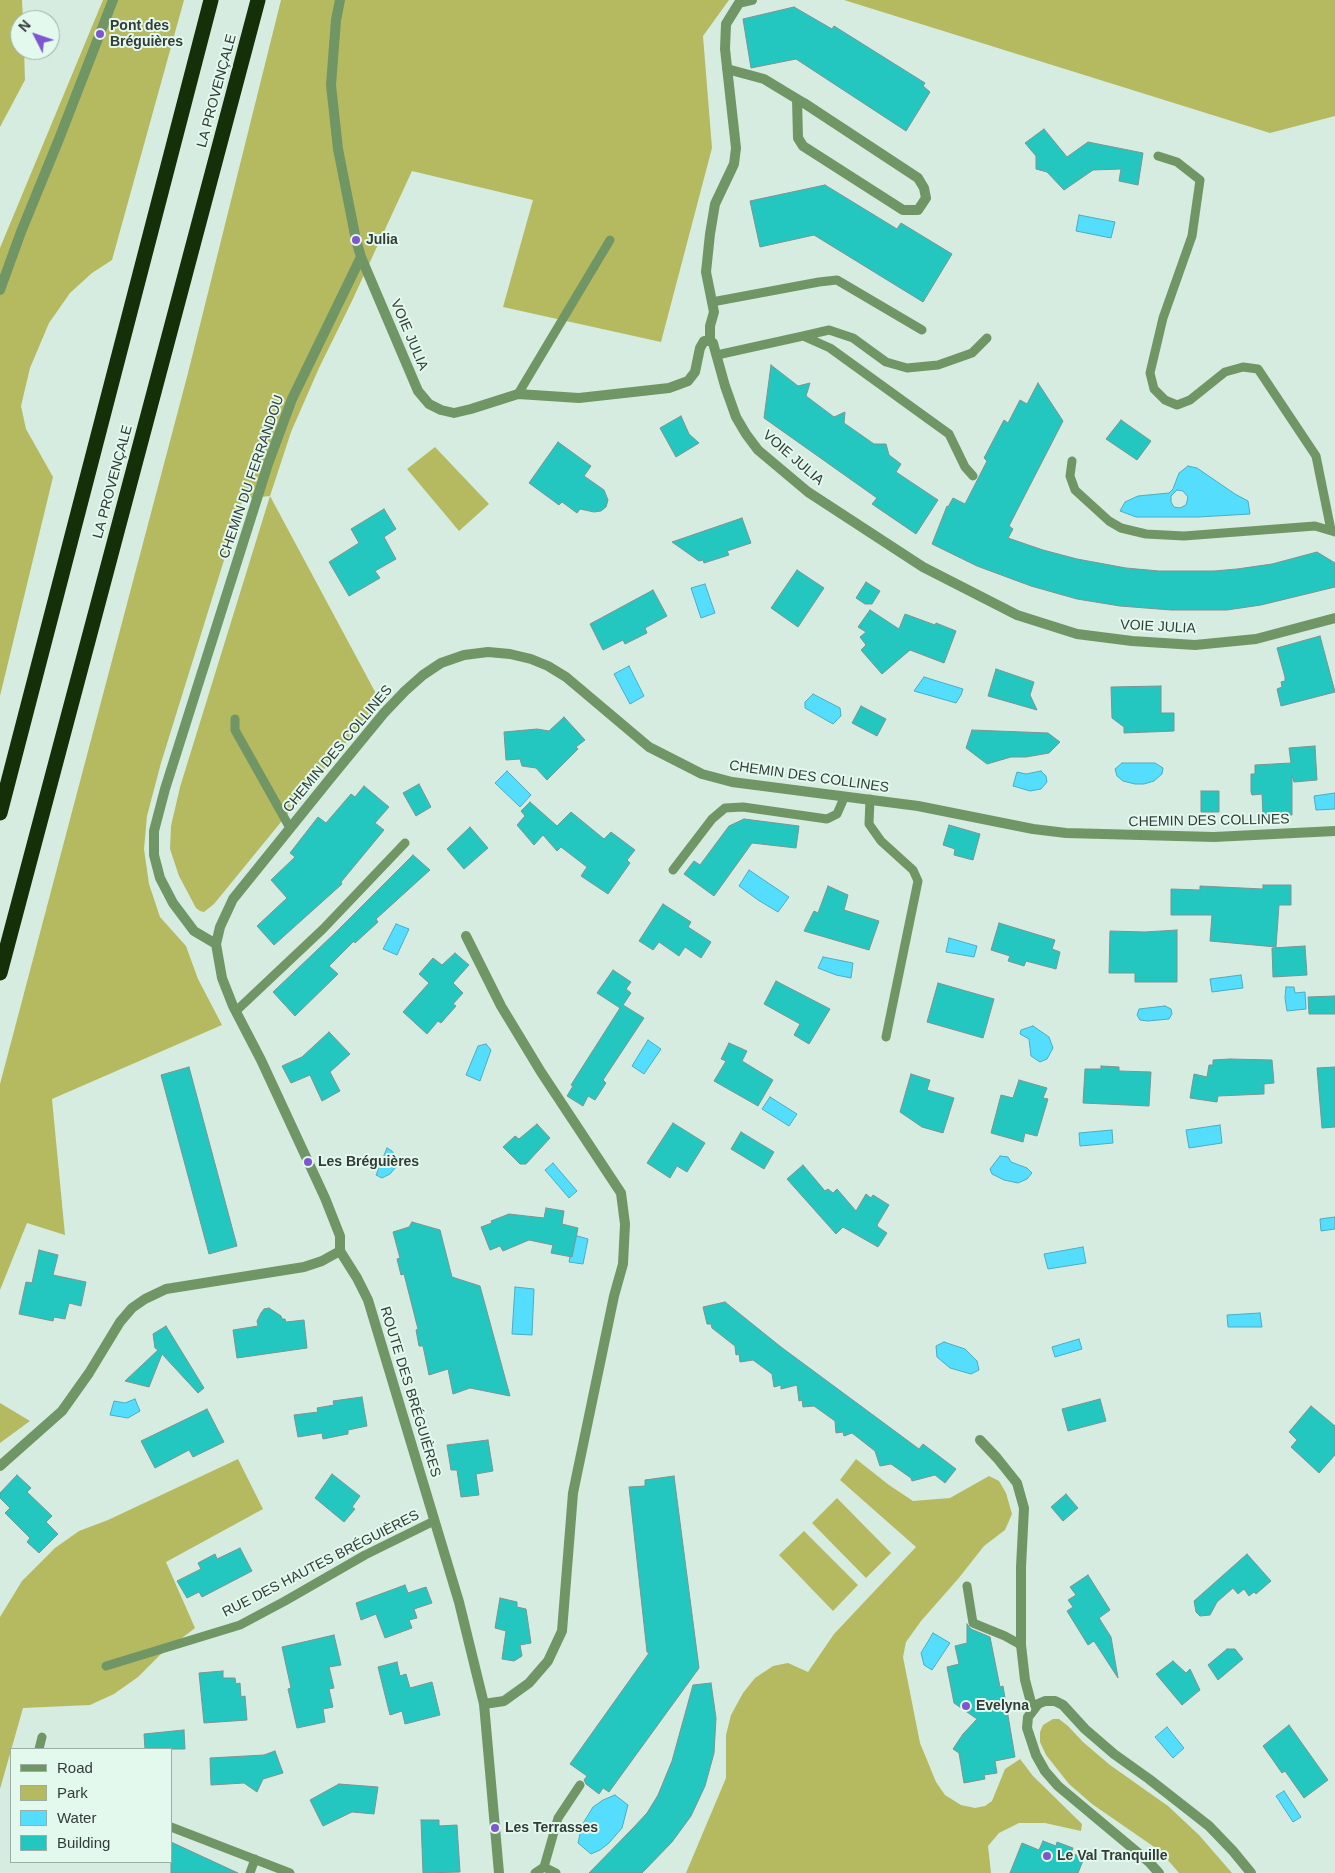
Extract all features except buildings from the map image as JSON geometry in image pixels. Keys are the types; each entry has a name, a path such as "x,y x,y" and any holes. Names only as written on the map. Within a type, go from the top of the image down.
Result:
{"highway":[{"name":"LA PROVENÇALE","path":"0,813 211,0"},
{"name":"LA PROVENÇALE","path":"0,973 258,0"}],"street":[{"path":"0,290 113,0"},
{"path":"340,0 336,20 331,85 338,149 360,257"},
{"path":"710,341 710,326 714,312 706,272 710,234 715,204 734,164 736,148 725,49 726,24 739,3 752,0"},
{"path":"727,69 764,79 797,99 918,178 924,188 926,198 918,210 903,210 803,146 798,138 797,99"},
{"name":"VOIE JULIA","path":"360,257 418,391 429,404 440,410 454,413 518,394 579,398 669,388 688,381 695,372 700,348 704,341 710,341 713,343 717,354 725,386 736,417 758,450 808,492 923,567 1017,615 1077,634 1132,641 1195,645 1256,639 1335,618"},
{"name":"CHEMIN DU FERRANDOU","path":"216,944 194,931 174,903 160,878 154,855 154,832 165,789 268,464 292,399 360,257"},
{"name":"CHEMIN DES COLLINES","path":"216,944 220,927 234,899 384,712 423,675 441,664 464,655 488,652 510,654 531,659 548,666 566,677 649,747 702,774 732,782 844,798 870,799 918,806 1033,829 1081,835 1214,837 1335,831"},
{"path":"466,936 500,1006 621,1193 625,1224 623,1264 614,1296 573,1493 562,1631 548,1661 529,1683 504,1701 484,1704"},
{"name":"ROUTE DES BRÉGUIÈRES","path":"216,944 222,978 236,1011 261,1060 325,1198 340,1236 340,1251 368,1300 459,1602 484,1704 499,1873"},
{"path":"0,1466 62,1411 89,1373 120,1322 132,1308 146,1299 166,1289 304,1267 322,1262 340,1251"},
{"path":"980,1440 1017,1483 1024,1508 1021,1567 1021,1645 1025,1680 1032,1710"},
{"path":"1159,1873 1149,1862 1058,1786 1045,1771 1036,1755 1027,1728 1028,1717 1038,1704 1045,1701 1055,1701 1063,1705 1085,1729 1114,1754 1209,1826 1251,1873"}],"lane":[{"path":"1072,460 1070,476 1075,490 1109,521 1121,528 1146,534 1184,536 1315,526 1333,531 1316,456 1258,369 1243,367 1225,372 1190,400 1177,405 1165,400 1154,389 1150,374 1163,318 1192,236 1200,180 1177,162 1158,156"},
{"path":"518,394 610,240"},
{"path":"712,302 837,280 922,330"},
{"path":"717,354 829,330 853,338 886,362 907,368 938,365 972,353 988,338"},
{"path":"803,336 830,348 950,434 965,467 973,476"},
{"path":"235,719 235,730 290,828"},
{"path":"674,870 712,819 725,808 743,806 827,818 837,814 844,798"},
{"path":"870,799 869,824 881,841 913,870 918,881 886,1037"},
{"path":"236,1011 323,929 405,842"},
{"name":"RUE DES HAUTES BRÉGUIÈRES","path":"106,1666 240,1625 365,1555 434,1521"},
{"path":"967,1586 973,1623 1005,1636 1021,1645"},
{"path":"40,1748 42,1737"},
{"path":"535,1873 544,1867 558,1818 580,1785"},
{"path":"172,1828 290,1873"},
{"path":"250,1873 255,1859"},
{"path":"544,1867 556,1873"}],"green space":[{"path":"0,0 22,0 22,10 10,10 10,60 24,60 25,80 0,127"},
{"path":"103,0 184,0 112,260 92,273 70,293 49,323 30,368 21,406 26,429 53,477 0,696 0,248"},
{"path":"281,0 729,0 703,36 712,148 661,342 503,307 533,200 412,171 319,368 291,432 270,496 243,499 161,763 147,816 144,849 149,884 160,917 186,946 198,979 222,1025 52,1099 65,1235 27,1223 0,1290 0,1084 188,373"},
{"path":"844,0 1335,0 1335,116 1270,133"},
{"path":"435,447 489,504 459,531 407,469"},
{"path":"270,496 380,701 214,904 204,912 196,908 179,876 170,849 171,826 180,787"},
{"path":"0,1403 30,1421 0,1443"},
{"path":"238,1459 263,1509 166,1562 195,1628 160,1655 138,1677 114,1694 90,1705 23,1708 12,1748 10,1748 0,1789 0,1617 22,1581 55,1548 79,1531 108,1520"},
{"path":"856,1459 913,1501 950,1498 989,1476 999,1481 1006,1493 1012,1514 1005,1530 984,1546 921,1621 906,1642 903,1657 920,1743 936,1782 945,1795 961,1805 975,1808 985,1806 992,1801 1005,1769 1020,1759 1033,1776 1082,1824 1081,1831 1045,1823 1019,1823 999,1833 988,1846 991,1873 686,1873 726,1778 726,1735 731,1715 743,1693 755,1678 773,1666 788,1663 808,1672 834,1634 916,1547 840,1480"},
{"path":"837,1498 891,1553 866,1578 812,1523"},
{"path":"804,1531 858,1585 833,1611 779,1555"},
{"path":"1053,1719 1059,1719 1110,1765 1168,1806 1199,1835 1232,1873 1179,1873 1160,1851 1092,1804 1069,1784 1046,1755 1040,1742 1040,1732 1043,1725"}],"water":[{"path":"1079,215 1115,222 1111,238 1076,231"},
{"path":"1188,466 1197,468 1248,501 1250,514 1198,517 1136,517 1120,511 1125,502 1138,496 1169,493 1173,489 1179,473","holes":["1177,490 1183,491 1188,497 1186,505 1180,508 1174,507 1171,502 1171,496"]},
{"path":"705,584 715,613 701,618 691,588"},
{"path":"629,666 644,696 630,704 614,674"},
{"path":"924,677 963,689 956,703 914,691"},
{"path":"813,694 840,708 841,716 833,724 805,708 805,702"},
{"path":"1122,763 1155,763 1163,768 1162,774 1154,781 1144,784 1123,781 1117,776 1115,769"},
{"path":"507,771 531,795 520,807 495,783"},
{"path":"1041,771 1046,776 1047,782 1041,789 1030,791 1013,786 1017,772 1026,774"},
{"path":"1335,793 1335,809 1316,810 1314,796"},
{"path":"749,870 789,897 778,912 739,886"},
{"path":"396,924 409,929 397,955 383,949"},
{"path":"949,938 977,946 974,957 946,952"},
{"path":"823,957 853,963 851,978 818,968"},
{"path":"1241,975 1243,988 1212,992 1210,979"},
{"path":"1286,987 1294,987 1295,993 1305,992 1306,1009 1287,1011"},
{"path":"1165,1006 1171,1009 1172,1014 1169,1019 1140,1020 1137,1015 1139,1009"},
{"path":"1033,1026 1049,1037 1053,1048 1047,1059 1040,1062 1031,1056 1029,1039 1020,1034 1021,1030"},
{"path":"648,1040 661,1049 644,1074 632,1066"},
{"path":"486,1044 491,1050 480,1081 466,1075 478,1046"},
{"path":"770,1097 797,1114 789,1126 762,1109"},
{"path":"1220,1125 1222,1143 1189,1148 1186,1130"},
{"path":"1112,1130 1113,1143 1080,1146 1079,1133"},
{"path":"387,1148 392,1151 397,1159 396,1167 390,1174 382,1178 376,1175"},
{"path":"1000,1156 1008,1157 1011,1162 1027,1168 1032,1173 1027,1179 1018,1183 1004,1180 992,1174 990,1169"},
{"path":"553,1163 577,1191 569,1198 545,1170"},
{"path":"1335,1217 1335,1229 1321,1231 1320,1219"},
{"path":"574,1235 588,1239 583,1264 569,1262"},
{"path":"1083,1247 1086,1263 1048,1269 1044,1254"},
{"path":"515,1287 534,1289 532,1335 512,1334"},
{"path":"1260,1313 1262,1327 1228,1327 1227,1315"},
{"path":"1079,1339 1082,1349 1055,1357 1052,1347"},
{"path":"944,1342 965,1349 977,1361 979,1370 971,1374 950,1368 937,1357 936,1346"},
{"path":"135,1399 140,1411 128,1418 110,1415 114,1401 125,1403"},
{"path":"933,1633 950,1643 932,1670 924,1665 921,1653"},
{"path":"1167,1727 1184,1748 1173,1758 1155,1737"},
{"path":"1284,1791 1301,1817 1293,1822 1276,1796"},
{"path":"615,1795 628,1805 622,1828 609,1843 591,1854 578,1843 582,1825 593,1807"}],"place":[{"name":"Pont des Bréguières","path":"100,34"},
{"name":"Julia","path":"356,240"},
{"name":"Les Bréguières","path":"308,1162"},
{"name":"Evelyna","path":"966,1706"},
{"name":"Les Terrasses","path":"495,1828"},
{"name":"Le Val Tranquille","path":"1047,1856"}]}
